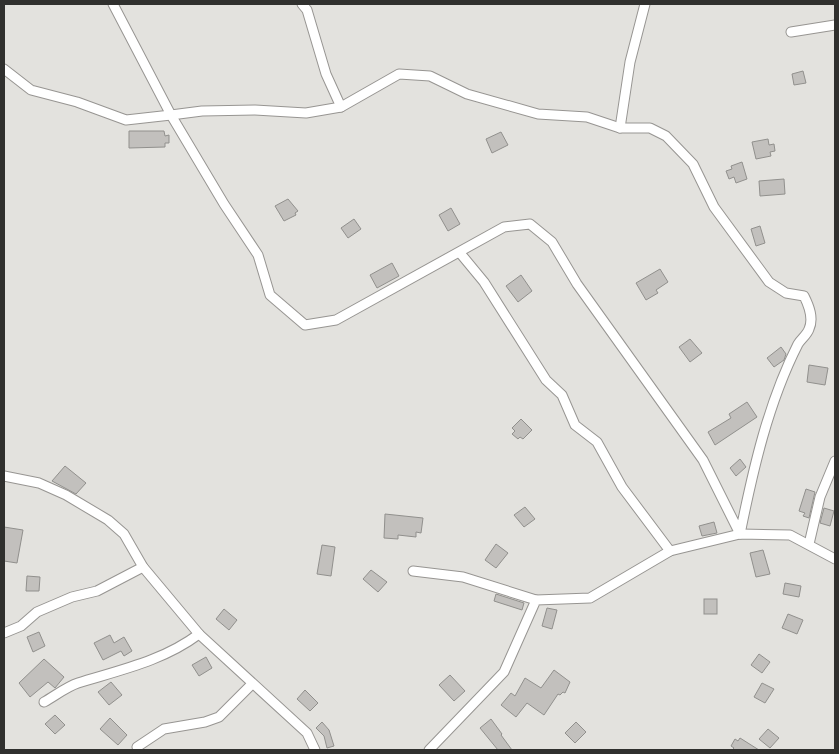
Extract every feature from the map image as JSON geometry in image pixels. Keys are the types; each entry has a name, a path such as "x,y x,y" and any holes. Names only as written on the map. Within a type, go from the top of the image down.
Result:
{"street":[{"path":"113,4 171,115 224,204 258,255 270,295 304,325 336,320 504,227 530,224 552,242 577,284 702,460 740,534"},
{"path":"302,4 307,10 326,74 341,107"},
{"path":"620,128 630,62 645,4"},
{"path":"791,32 835,26"},
{"path":"4,69 31,90 77,102 126,120 202,111 254,110 306,113 341,107 399,74 430,76 467,94 538,114 586,117 620,128 650,128 666,136 693,164 714,207 769,282 786,293 804,296 811,310 810,328 799,343 770,414 752,479 740,534"},
{"path":"460,253 484,282 546,380 562,395 575,425 597,442 622,487 670,552"},
{"path":"810,544 820,497 835,461"},
{"path":"4,476 40,483 66,495 108,520 124,534 143,567 199,634 306,733 315,750"},
{"path":"413,570 463,577 536,600 590,598 670,552 740,534 790,535 835,559"},
{"path":"4,633 21,626 37,612 72,597 97,591 143,567"},
{"path":"429,750 504,672 536,600"},
{"path":"44,702 76,684 155,658 183,646 199,634"},
{"path":"136,747 164,729 205,722 220,717 252,684"}],"building":[{"path":"803,71 806,83 794,85 792,74"},
{"path":"129,131 164,131 165,136 169,135 169,143 165,143 165,147 129,148"},
{"path":"501,132 508,145 492,153 486,139"},
{"path":"768,139 769,145 774,144 775,151 770,152 771,156 756,159 752,142"},
{"path":"742,162 747,179 736,183 734,177 729,179 726,171 732,169 731,166"},
{"path":"784,179 785,194 760,196 759,181"},
{"path":"288,199 298,211 295,213 296,215 284,221 275,206"},
{"path":"451,208 460,224 448,231 439,215"},
{"path":"354,219 361,229 348,238 341,228"},
{"path":"760,226 765,243 756,246 751,229"},
{"path":"392,263 399,276 377,288 370,275"},
{"path":"660,269 668,282 656,290 658,293 646,300 636,283"},
{"path":"521,275 532,291 518,302 506,286"},
{"path":"690,339 702,353 690,362 679,347"},
{"path":"781,347 786,354 784,360 774,367 767,358"},
{"path":"809,365 828,368 825,385 807,382"},
{"path":"747,402 757,417 715,445 708,432 731,418 729,414"},
{"path":"521,419 532,430 523,439 520,437 518,439 512,434 515,431 512,428"},
{"path":"740,459 746,467 736,476 730,468"},
{"path":"65,466 86,483 76,494 52,481"},
{"path":"806,489 815,492 809,518 803,516 805,513 799,511"},
{"path":"525,507 535,519 524,527 514,515"},
{"path":"824,508 834,511 830,526 820,523"},
{"path":"385,514 423,518 421,533 416,532 416,537 398,535 398,539 384,538"},
{"path":"714,522 717,533 702,536 699,526"},
{"path":"4,527 23,530 17,563 4,561"},
{"path":"496,544 508,553 496,568 485,560"},
{"path":"322,545 335,547 331,576 317,574"},
{"path":"763,550 770,574 756,577 750,553"},
{"path":"371,570 387,582 378,592 363,579"},
{"path":"27,576 40,577 39,591 26,591"},
{"path":"785,583 801,586 799,597 783,594"},
{"path":"496,594 524,603 522,610 494,601"},
{"path":"704,599 717,599 717,614 704,614"},
{"path":"547,608 557,610 552,629 542,626"},
{"path":"224,609 237,620 229,630 216,619"},
{"path":"788,614 803,620 797,634 782,628"},
{"path":"39,632 45,646 33,652 27,637"},
{"path":"110,635 114,643 124,637 132,651 124,656 121,651 103,660 94,643"},
{"path":"759,654 770,662 762,673 751,665"},
{"path":"206,657 212,668 199,676 192,665"},
{"path":"44,659 64,677 55,688 48,682 30,697 19,683"},
{"path":"554,670 570,682 565,693 558,694 544,715 527,703 516,717 501,705 511,693 515,696 525,678 541,688"},
{"path":"450,675 465,691 454,701 439,685"},
{"path":"111,682 122,695 109,705 98,692"},
{"path":"762,683 774,689 765,703 754,697"},
{"path":"305,690 318,703 310,711 297,699"},
{"path":"55,715 65,725 55,734 45,724"},
{"path":"110,718 127,735 118,745 100,729"},
{"path":"491,719 512,750 498,750 480,728"},
{"path":"322,722 329,730 334,746 327,748 324,736 316,728"},
{"path":"576,722 586,732 575,743 565,733"},
{"path":"768,729 779,738 770,748 759,739"},
{"path":"740,738 759,750 732,750 734,748 731,746 735,739 738,741"}]}
